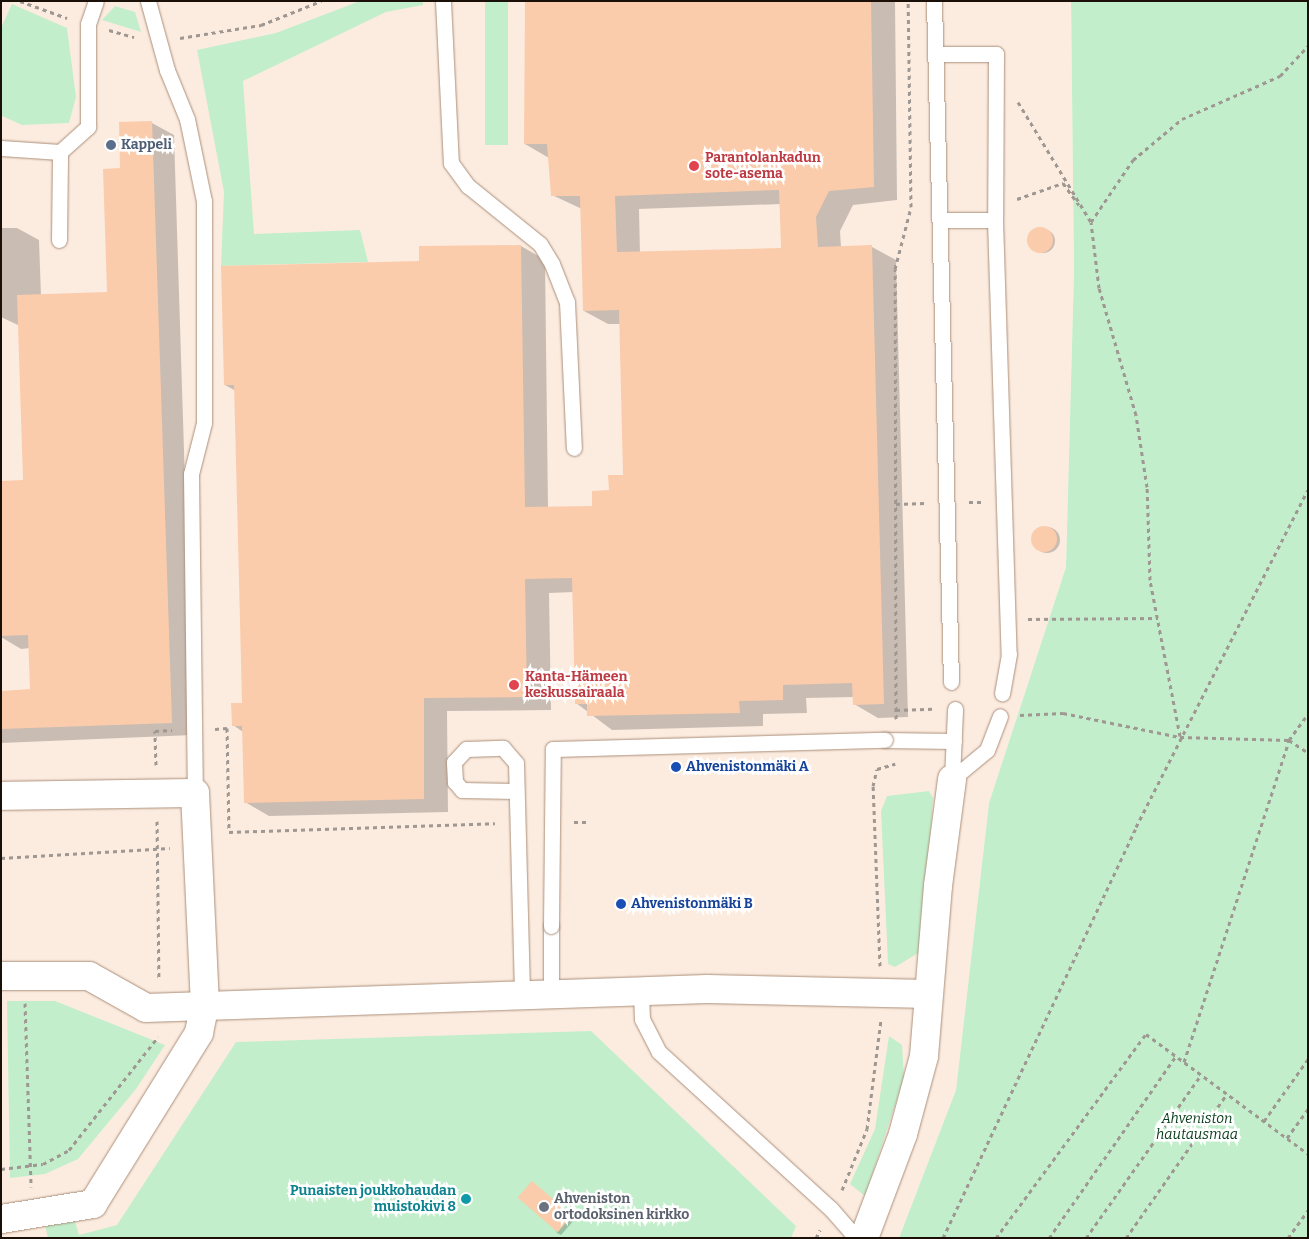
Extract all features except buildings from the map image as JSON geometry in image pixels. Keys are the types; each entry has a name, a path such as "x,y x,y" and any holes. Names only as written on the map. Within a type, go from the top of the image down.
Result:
{"street":[{"path":"864,1238 903,1134 922,1064 952,779"},
{"path":"1,796 195,793 205,1004 199,1033 93,1204 1,1219"},
{"path":"1,976 89,976 146,1008 155,1019 205,1004 641,991 928,994"}],"lane":[{"path":"1,148 60,152 88,127 88,24 96,1"},
{"path":"148,1 166,70 187,119 204,201 204,423 190,474 195,793"},
{"path":"442,1 452,163 487,203 540,244 552,264 566,302 574,448"},
{"path":"934,1 951,682"},
{"path":"936,54 996,54 995,214 1009,654 1002,693"},
{"path":"59,240 60,152"},
{"path":"940,220 995,214"},
{"path":"952,779 955,709"},
{"path":"952,779 987,750 1000,716"},
{"path":"551,994 553,749 890,740 954,741"},
{"path":"516,791 462,790 455,782 454,762 466,749 503,748 516,763 522,995"},
{"path":"641,991 642,1019 659,1052 831,1209 856,1238"}],"path":[{"path":"877,769 896,764 890,740 895,269 911,207 908,1"},
{"path":"1091,222 1133,160 1147,148 1182,120 1280,76 1308,46"},
{"path":"996,70 1042,135 1091,222 1099,288 1136,415 1147,487 1150,580 1180,737"},
{"path":"995,214 1064,183 1091,222"},
{"path":"943,1238 1180,737 1308,490"},
{"path":"1008,619 1158,618"},
{"path":"1000,716 1063,713 1180,737 1289,740 1308,753"},
{"path":"1184,1062 1289,740 1308,714"},
{"path":"1,1170 30,1166 69,1150 160,1034 155,1019 157,851 155,731"},
{"path":"1,858 157,851 197,843 229,831 518,823"},
{"path":"25,993 30,1166"},
{"path":"996,1238 1146,1034 1308,1154"},
{"path":"1049,1238 1176,1056"},
{"path":"1264,1121 1308,1059"},
{"path":"1086,1238 1201,1075"},
{"path":"1126,1238 1227,1094"},
{"path":"1287,1138 1308,1110"},
{"path":"1288,1238 1308,1210"}],"shaded area":[{"name":"Kanta-Hämeen keskussairaala","path":"1,1 1071,1 1074,271 1066,567 989,803 956,1090 899,1238 1,1238"}],"green space":[{"path":"360,1 423,1 423,5 386,12 243,81 254,234 360,230 368,262 221,266 224,192 197,50 276,33"},
{"path":"485,1 508,1 508,145 485,145"},
{"name":"Ahveniston hautausmaa","path":"1071,1 1308,1 1308,1238 899,1238 956,1090 989,803 1066,567 1074,271"},
{"path":"12,4 67,28 76,97 69,123 22,125 2,116 1,28"},
{"path":"115,6 135,12 141,32 102,20"},
{"path":"929,791 933,798 923,942 920,952 895,967 888,964 881,811 887,796"},
{"path":"7,1001 55,1001 165,1045 136,1089 78,1159 45,1174 10,1178"},
{"path":"591,1031 796,1226 791,1238 48,1238 45,1225 74,1218 79,1235 117,1225 236,1042"},
{"path":"889,1036 902,1045 904,1078 865,1196 850,1184 875,1129"}],"place":[{"name":"Kappeli","path":"111,145"},
{"name":"Parantolankadun sote-asema","path":"694,166"},
{"name":"Kanta-Hämeen keskussairaala","path":"514,685"},
{"name":"Ahvenistonmäki A","path":"676,767"},
{"name":"Ahvenistonmäki B","path":"621,904"},
{"name":"Punaisten joukkohaudan muistokivi 8","path":"466,1199"},
{"name":"Ahveniston ortodoksinen kirkko","path":"544,1207"}]}
